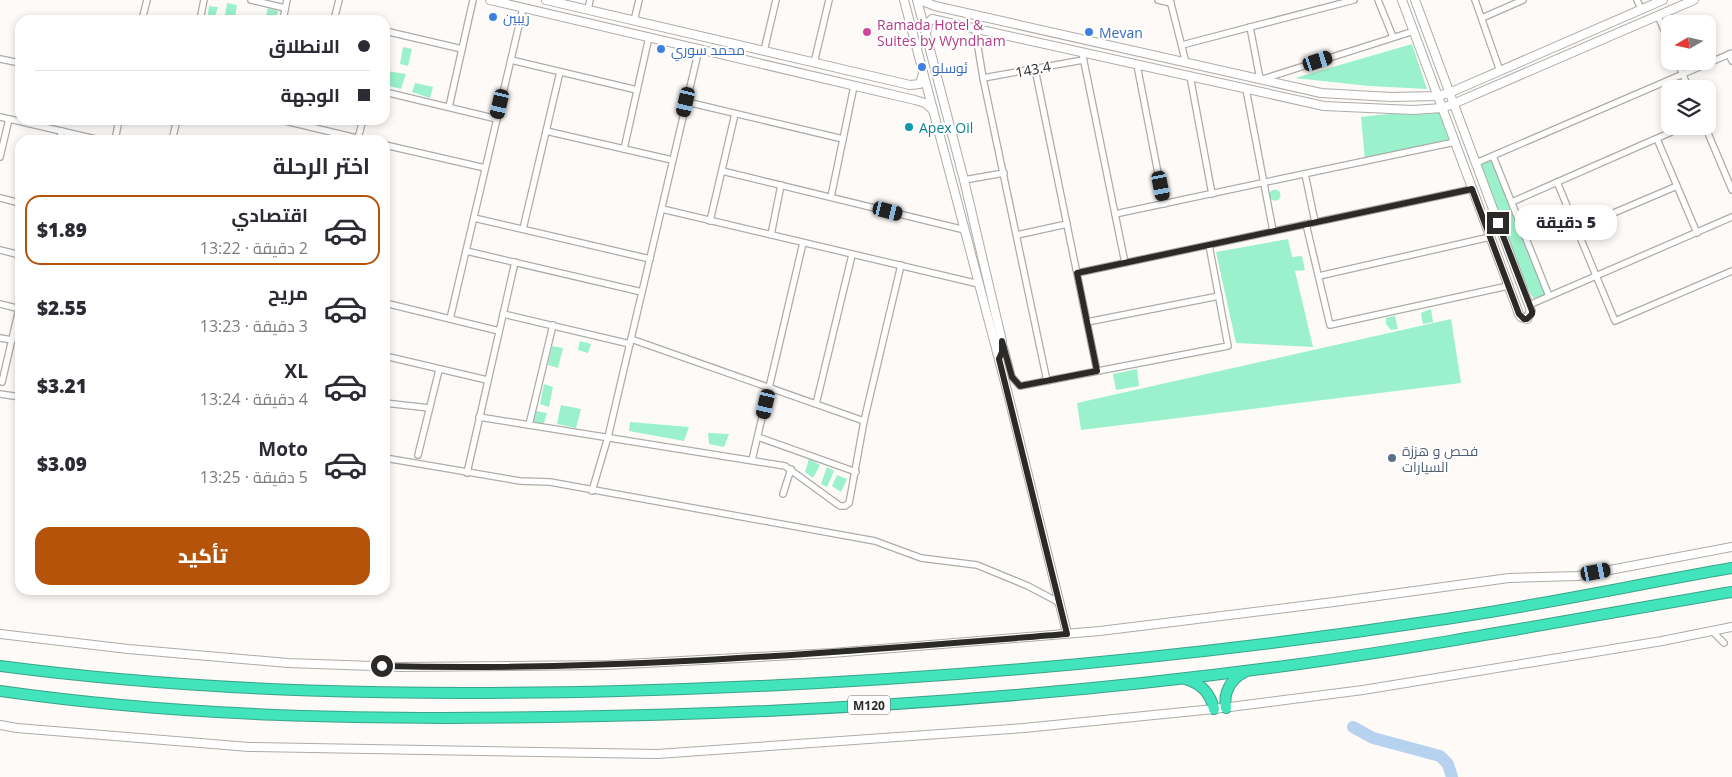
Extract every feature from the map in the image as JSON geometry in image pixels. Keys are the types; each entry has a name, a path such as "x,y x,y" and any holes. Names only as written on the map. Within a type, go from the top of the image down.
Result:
{"highway":[{"name":"M120","path":"0,666 66,675 204,687 352,693 493,694 681,690 868,681 1048,668 1315,638 1445,619 1732,568"},
{"name":"M120","path":"0,691 72,701 220,713 334,718 687,715 883,705 1182,678 1429,646 1732,592"},
{"path":"1226,708 1225,699 1229,686 1239,675 1248,670"},
{"path":"1182,678 1205,690 1212,700 1214,709"}],"street":[{"path":"143,15 147,0"},
{"path":"201,15 204,0"},
{"path":"252,0 285,8"},
{"path":"283,15 287,0"},
{"path":"337,15 339,0"},
{"path":"449,107 473,0"},
{"path":"490,0 908,98 925,103 933,110"},
{"path":"546,0 910,85 921,83 923,71"},
{"path":"588,10 590,0"},
{"path":"634,21 639,0"},
{"path":"764,51 776,0"},
{"path":"814,63 829,0"},
{"path":"904,0 999,359 1067,634"},
{"path":"918,0 935,6 1321,93 1368,96 1433,96 1448,93 1663,0"},
{"path":"918,0 958,154 1002,341 1015,383 1020,386 1228,346 1209,245"},
{"path":"1158,0 1171,1 1186,63"},
{"path":"1323,0 1326,7"},
{"path":"1182,45 1354,0"},
{"path":"1378,0 1393,37"},
{"path":"1402,0 1414,31 1433,96 1442,108 1519,314 1524,319 1530,317 1532,314 1529,305 1448,93 1415,0"},
{"path":"1475,0 1500,71"},
{"path":"1482,18 1523,0"},
{"path":"1637,0 1641,9"},
{"path":"932,19 1083,56 1158,69 1324,106 1383,110 1430,109 1442,108 1453,104 1694,0"},
{"path":"932,19 930,11 935,6"},
{"path":"450,319 523,8"},
{"path":"1658,16 1661,23"},
{"path":"926,34 927,25 932,19"},
{"path":"1617,20 1622,31"},
{"path":"1250,27 1261,79"},
{"path":"975,29 1047,381"},
{"path":"1261,79 1414,31"},
{"path":"390,32 462,49"},
{"path":"678,44 682,32"},
{"path":"624,149 649,37"},
{"path":"592,491 608,437 699,50"},
{"path":"1476,163 1730,53 1732,61"},
{"path":"1083,56 1125,263"},
{"name":"143.4","path":"984,78 1035,69 1083,56"},
{"path":"1158,69 1162,57"},
{"path":"0,59 15,62"},
{"path":"511,60 637,90"},
{"path":"1137,65 1164,204"},
{"path":"1035,69 1097,371"},
{"path":"1681,70 1685,80"},
{"path":"523,229 560,72"},
{"path":"1190,76 1212,194"},
{"path":"908,98 913,94 910,85"},
{"path":"831,197 854,86"},
{"path":"1246,89 1273,231"},
{"path":"1458,89 1462,100"},
{"path":"390,93 497,119"},
{"path":"1430,109 1433,96"},
{"path":"686,102 843,139"},
{"path":"710,221 735,114"},
{"path":"0,116 15,120"},
{"path":"0,157 9,119"},
{"path":"36,125 79,135"},
{"path":"316,125 348,135"},
{"path":"61,135 62,131"},
{"path":"546,131 672,160"},
{"path":"1512,202 1666,135"},
{"path":"1709,135 1732,190"},
{"path":"1657,139 1697,233"},
{"path":"1115,214 1455,142"},
{"path":"390,146 485,168"},
{"path":"946,156 958,154"},
{"path":"1493,156 1549,296"},
{"path":"722,171 965,230"},
{"path":"964,180 1004,173"},
{"path":"1305,174 1315,222"},
{"path":"1557,182 1616,321 1732,271"},
{"path":"770,235 781,185"},
{"path":"1576,229 1677,186"},
{"path":"1077,273 1472,189"},
{"path":"0,198 15,202"},
{"path":"662,209 979,284"},
{"path":"1529,305 1732,217"},
{"path":"474,218 650,259"},
{"path":"1017,235 1067,224"},
{"path":"1306,224 1330,324 1508,286"},
{"path":"1318,276 1490,237"},
{"path":"752,460 803,243"},
{"path":"0,250 15,254"},
{"path":"466,251 642,292"},
{"path":"816,404 852,255"},
{"path":"467,472 515,262"},
{"path":"479,418 784,466 791,469 840,506 845,506 849,503 864,422 901,265"},
{"path":"1087,322 1219,296"},
{"path":"0,304 15,308"},
{"path":"390,305 498,331"},
{"path":"503,314 631,341 864,422"},
{"path":"529,425 553,325"},
{"path":"2,382 15,327"},
{"path":"0,338 12,340"},
{"path":"999,359 1002,352 1002,341"},
{"path":"390,357 487,380"},
{"path":"418,455 439,370"},
{"path":"0,394 15,396"},
{"path":"390,403 429,408"},
{"path":"758,437 856,472"},
{"path":"390,459 520,481 550,482 592,491 669,502 875,541 921,558 977,565 1028,586 1060,603"},
{"path":"783,494 791,469"},
{"path":"0,634 82,644 288,663 475,667 607,665 832,654 1067,634 1324,603 1508,578 1578,576 1732,547"},
{"path":"0,725 249,747 656,754 1024,728 1226,708 1363,690 1732,627"},
{"path":"1712,631 1724,643"}],"green space":[{"path":"227,3 237,5 235,15 225,15"},
{"path":"209,6 218,7 216,15 208,15"},
{"path":"268,8 278,11 277,15 266,15"},
{"path":"1412,44 1427,89 1369,86 1295,78"},
{"path":"403,47 412,49 408,66 400,64"},
{"path":"390,71 406,74 401,89 390,86"},
{"path":"415,83 433,87 430,98 412,92"},
{"path":"1442,108 1455,142 1365,161 1361,117"},
{"path":"1493,156 1549,296 1537,301 1531,295 1498,223 1476,163"},
{"path":"1275,189 1281,195 1275,201 1269,195"},
{"path":"1288,239 1292,257 1302,256 1305,270 1295,271 1313,347 1236,343 1216,252"},
{"path":"1431,309 1433,322 1423,324 1421,313"},
{"path":"1395,316 1398,329 1391,330 1386,324 1386,318"},
{"path":"1451,319 1461,383 1081,430 1077,403"},
{"path":"580,341 591,344 588,353 578,350"},
{"path":"552,346 563,348 558,368 548,365"},
{"path":"1137,369 1139,386 1116,390 1113,374"},
{"path":"544,384 553,387 549,407 540,404"},
{"path":"561,405 581,409 576,428 557,424"},
{"path":"536,411 547,413 543,426 533,423"},
{"path":"630,422 689,427 684,441 629,431"},
{"path":"708,433 729,434 724,447 709,444"},
{"path":"809,459 820,465 813,478 805,472"},
{"path":"827,467 834,471 827,487 821,484"},
{"path":"837,475 847,479 841,492 832,486"}],"waterway":[{"path":"1353,727 1373,738 1440,756 1448,764 1452,777"}],"place":[{"name":"ريبين","path":"493,17"},
{"name":"Ramada Hotel & Suites by Wyndham","path":"867,32"},
{"name":"Mevan","path":"1089,32"},
{"name":"محمد سوري","path":"661,49"},
{"name":"ئوسلو","path":"922,67"},
{"name":"Apex Oil","path":"909,127"},
{"name":"فحص و هززة السيارات","path":"1392,458"}],"route":[{"path":"382,666 607,665 832,654 1067,634 1040,517 999,359 1002,352 1002,341 1012,377 1015,383 1020,386 1097,371 1077,273 1472,189 1519,314 1521,318 1527,319 1532,314 1532,311 1498,223"}]}
